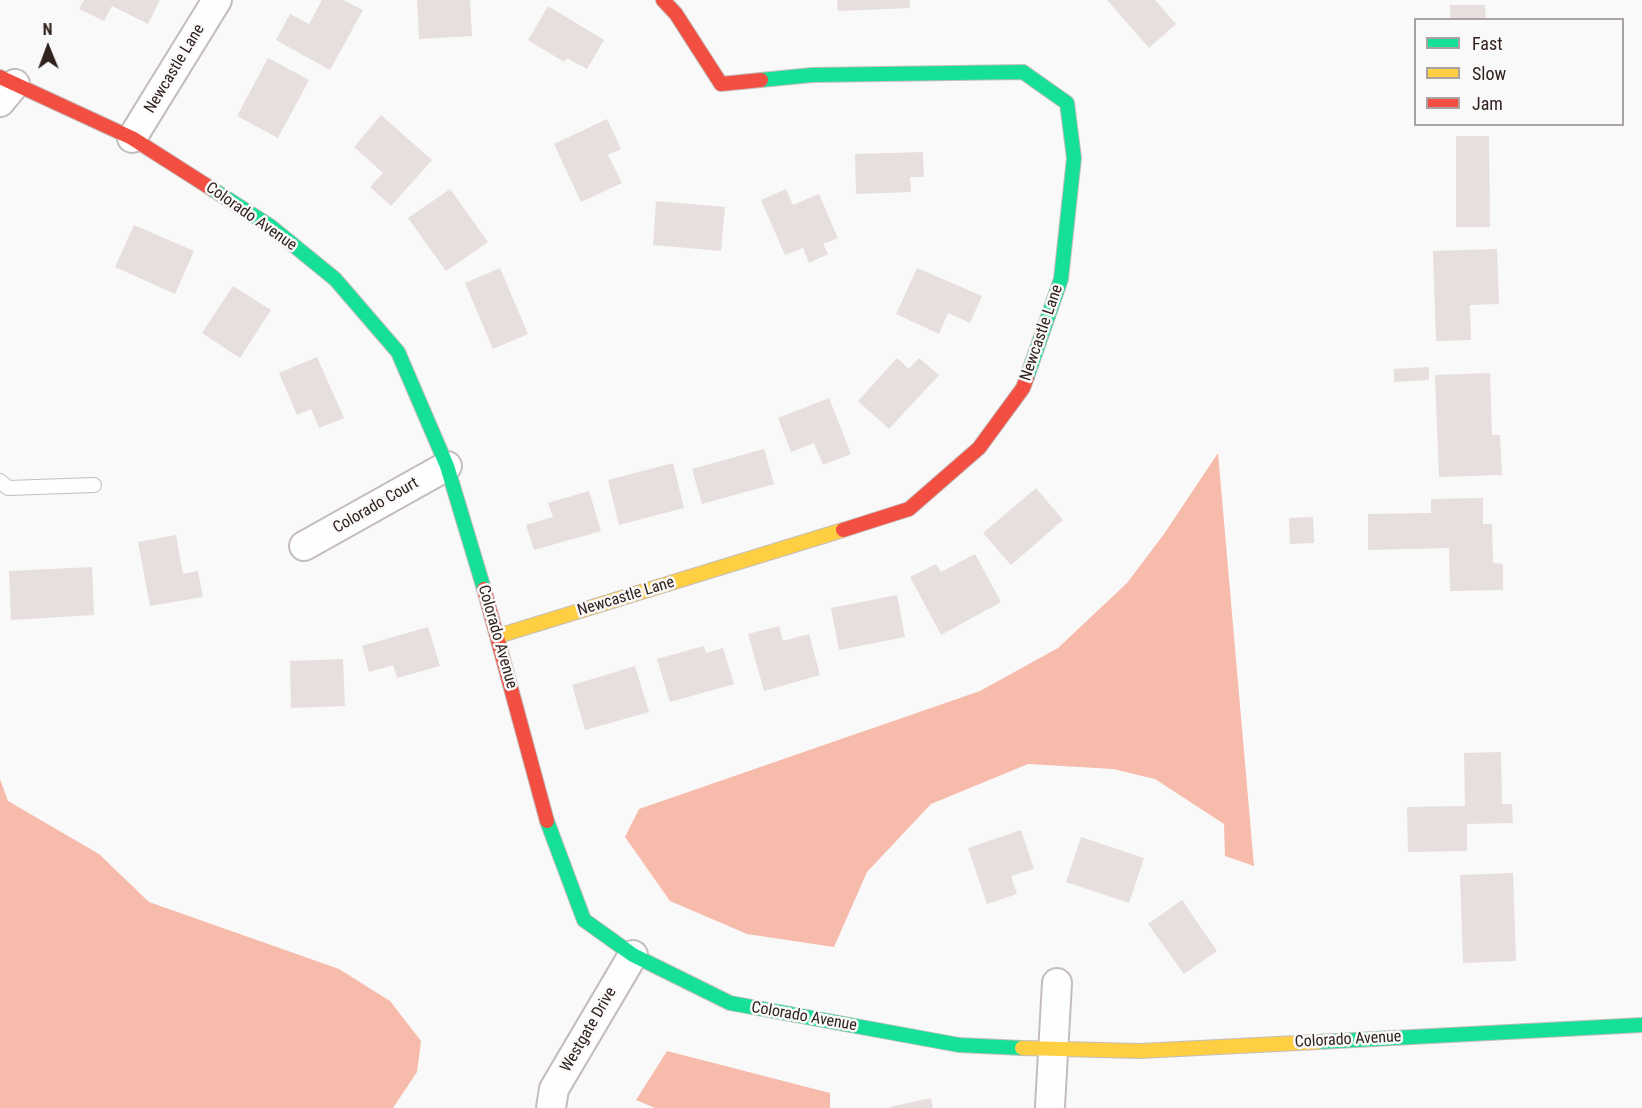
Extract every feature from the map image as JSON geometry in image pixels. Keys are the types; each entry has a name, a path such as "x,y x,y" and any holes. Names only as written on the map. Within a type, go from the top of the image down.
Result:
{"street":[{"name":"Newcastle Lane","path":"132,138 217,0"},
{"name":"Newcastle Lane","path":"498,636 909,509 979,447 1023,388 1061,279 1074,158 1067,103 1023,72 812,75 721,84 676,14 663,0"},
{"name":"Colorado Avenue","path":"5,88 132,138 270,226 334,279 398,352 447,465 498,636 542,807 584,920 633,955 730,1003 959,1045 1053,1050 1140,1050 1642,1025"},
{"name":"Colorado Court","path":"304,546 447,465"},
{"name":"Westgate Drive","path":"551,1108 554,1089 633,955"},
{"path":"1050,1106 1058,983"}],"lane":[{"path":"0,481 8,488 94,485"}],"shaded area":[{"path":"1218,453 1254,866 1225,856 1224,824 1155,779 1113,769 1028,764 931,804 867,872 834,947 747,934 670,901 625,837 639,809 980,691 1058,648 1127,583 1164,534"},
{"path":"0,779 8,801 99,854 149,902 339,969 390,1001 421,1041 417,1072 393,1108 0,1108"},
{"path":"667,1051 830,1093 830,1108 655,1108 636,1100"}],"building":[{"path":"84,0 160,0 148,24 112,6 104,21 79,9"},
{"path":"322,0 343,0 363,10 330,70 276,40 290,14 309,24"},
{"path":"417,0 470,0 472,36 419,39"},
{"path":"837,0 910,0 910,8 838,11"},
{"path":"1107,0 1155,0 1176,24 1149,48"},
{"path":"1450,5 1485,5 1486,18 1450,18"},
{"path":"548,6 604,40 587,69 567,58 564,62 528,40"},
{"path":"268,58 309,80 278,138 237,116"},
{"path":"381,115 432,160 391,206 370,187 383,173 354,147"},
{"path":"607,119 621,149 608,155 622,183 581,202 554,144"},
{"path":"1456,136 1489,136 1490,227 1456,227"},
{"path":"923,152 924,177 910,177 911,192 856,194 855,154"},
{"path":"450,189 488,242 446,271 408,218"},
{"path":"786,189 793,205 819,194 838,238 823,244 828,254 809,263 803,248 785,255 761,200"},
{"path":"656,201 725,207 721,251 653,245"},
{"path":"134,225 194,251 175,294 115,267"},
{"path":"1497,249 1499,304 1470,305 1471,340 1436,341 1433,251"},
{"path":"500,268 528,334 493,349 465,283"},
{"path":"917,268 982,296 970,323 948,313 939,334 896,314"},
{"path":"233,286 271,310 240,358 202,333"},
{"path":"317,357 344,418 319,428 311,409 297,415 279,373"},
{"path":"897,358 909,369 919,358 939,375 889,429 858,401"},
{"path":"1429,367 1429,380 1394,382 1394,369"},
{"path":"1490,373 1492,435 1500,435 1502,475 1439,477 1435,375"},
{"path":"829,398 851,454 823,465 814,443 791,452 778,418"},
{"path":"764,449 774,484 702,504 692,469"},
{"path":"673,463 684,508 619,525 608,480"},
{"path":"1036,488 1063,520 1011,565 983,533"},
{"path":"589,491 601,531 534,550 526,525 553,517 548,503"},
{"path":"1483,498 1483,524 1492,524 1493,563 1503,564 1503,590 1450,591 1449,548 1368,550 1368,514 1431,513 1431,499"},
{"path":"1313,517 1314,543 1290,544 1289,518"},
{"path":"176,535 183,574 198,571 203,597 150,606 138,542"},
{"path":"975,554 1001,602 941,635 910,577 936,564 941,572"},
{"path":"92,567 94,615 11,620 9,571"},
{"path":"897,595 905,637 839,650 831,608"},
{"path":"779,626 783,641 809,634 820,675 764,691 748,634"},
{"path":"428,627 440,666 397,678 393,665 369,672 362,646"},
{"path":"704,646 706,653 723,648 734,684 670,702 657,659"},
{"path":"343,659 345,706 291,708 290,661"},
{"path":"635,666 649,712 585,730 572,685"},
{"path":"1501,752 1502,804 1512,804 1513,823 1467,824 1467,851 1408,852 1407,807 1465,806 1464,753"},
{"path":"1021,830 1034,869 1011,876 1017,894 987,904 968,848"},
{"path":"1081,837 1144,858 1129,903 1066,882"},
{"path":"1513,873 1516,961 1463,963 1460,875"},
{"path":"1182,900 1217,951 1184,974 1148,924"},
{"path":"931,1098 933,1108 890,1108 890,1107"}],"traffic: fast":[{"path":"761,80 812,75 1023,72 1067,103 1074,158 1061,279 1027,377"},
{"path":"212,189 270,226 335,279 398,352 447,466 484,589"},
{"path":"547,821 584,920 633,955 730,1003 959,1045 1022,1048"},
{"path":"1317,1042 1642,1025"}],"traffic: slow":[{"path":"498,636 843,530"},
{"path":"1022,1048 1140,1051 1317,1042"}],"traffic: jam":[{"path":"663,0 676,14 721,84 761,80"},
{"path":"0,77 132,138 212,189"},
{"path":"843,530 909,509 979,448 1023,388 1027,377"},
{"path":"484,589 547,821"}]}
